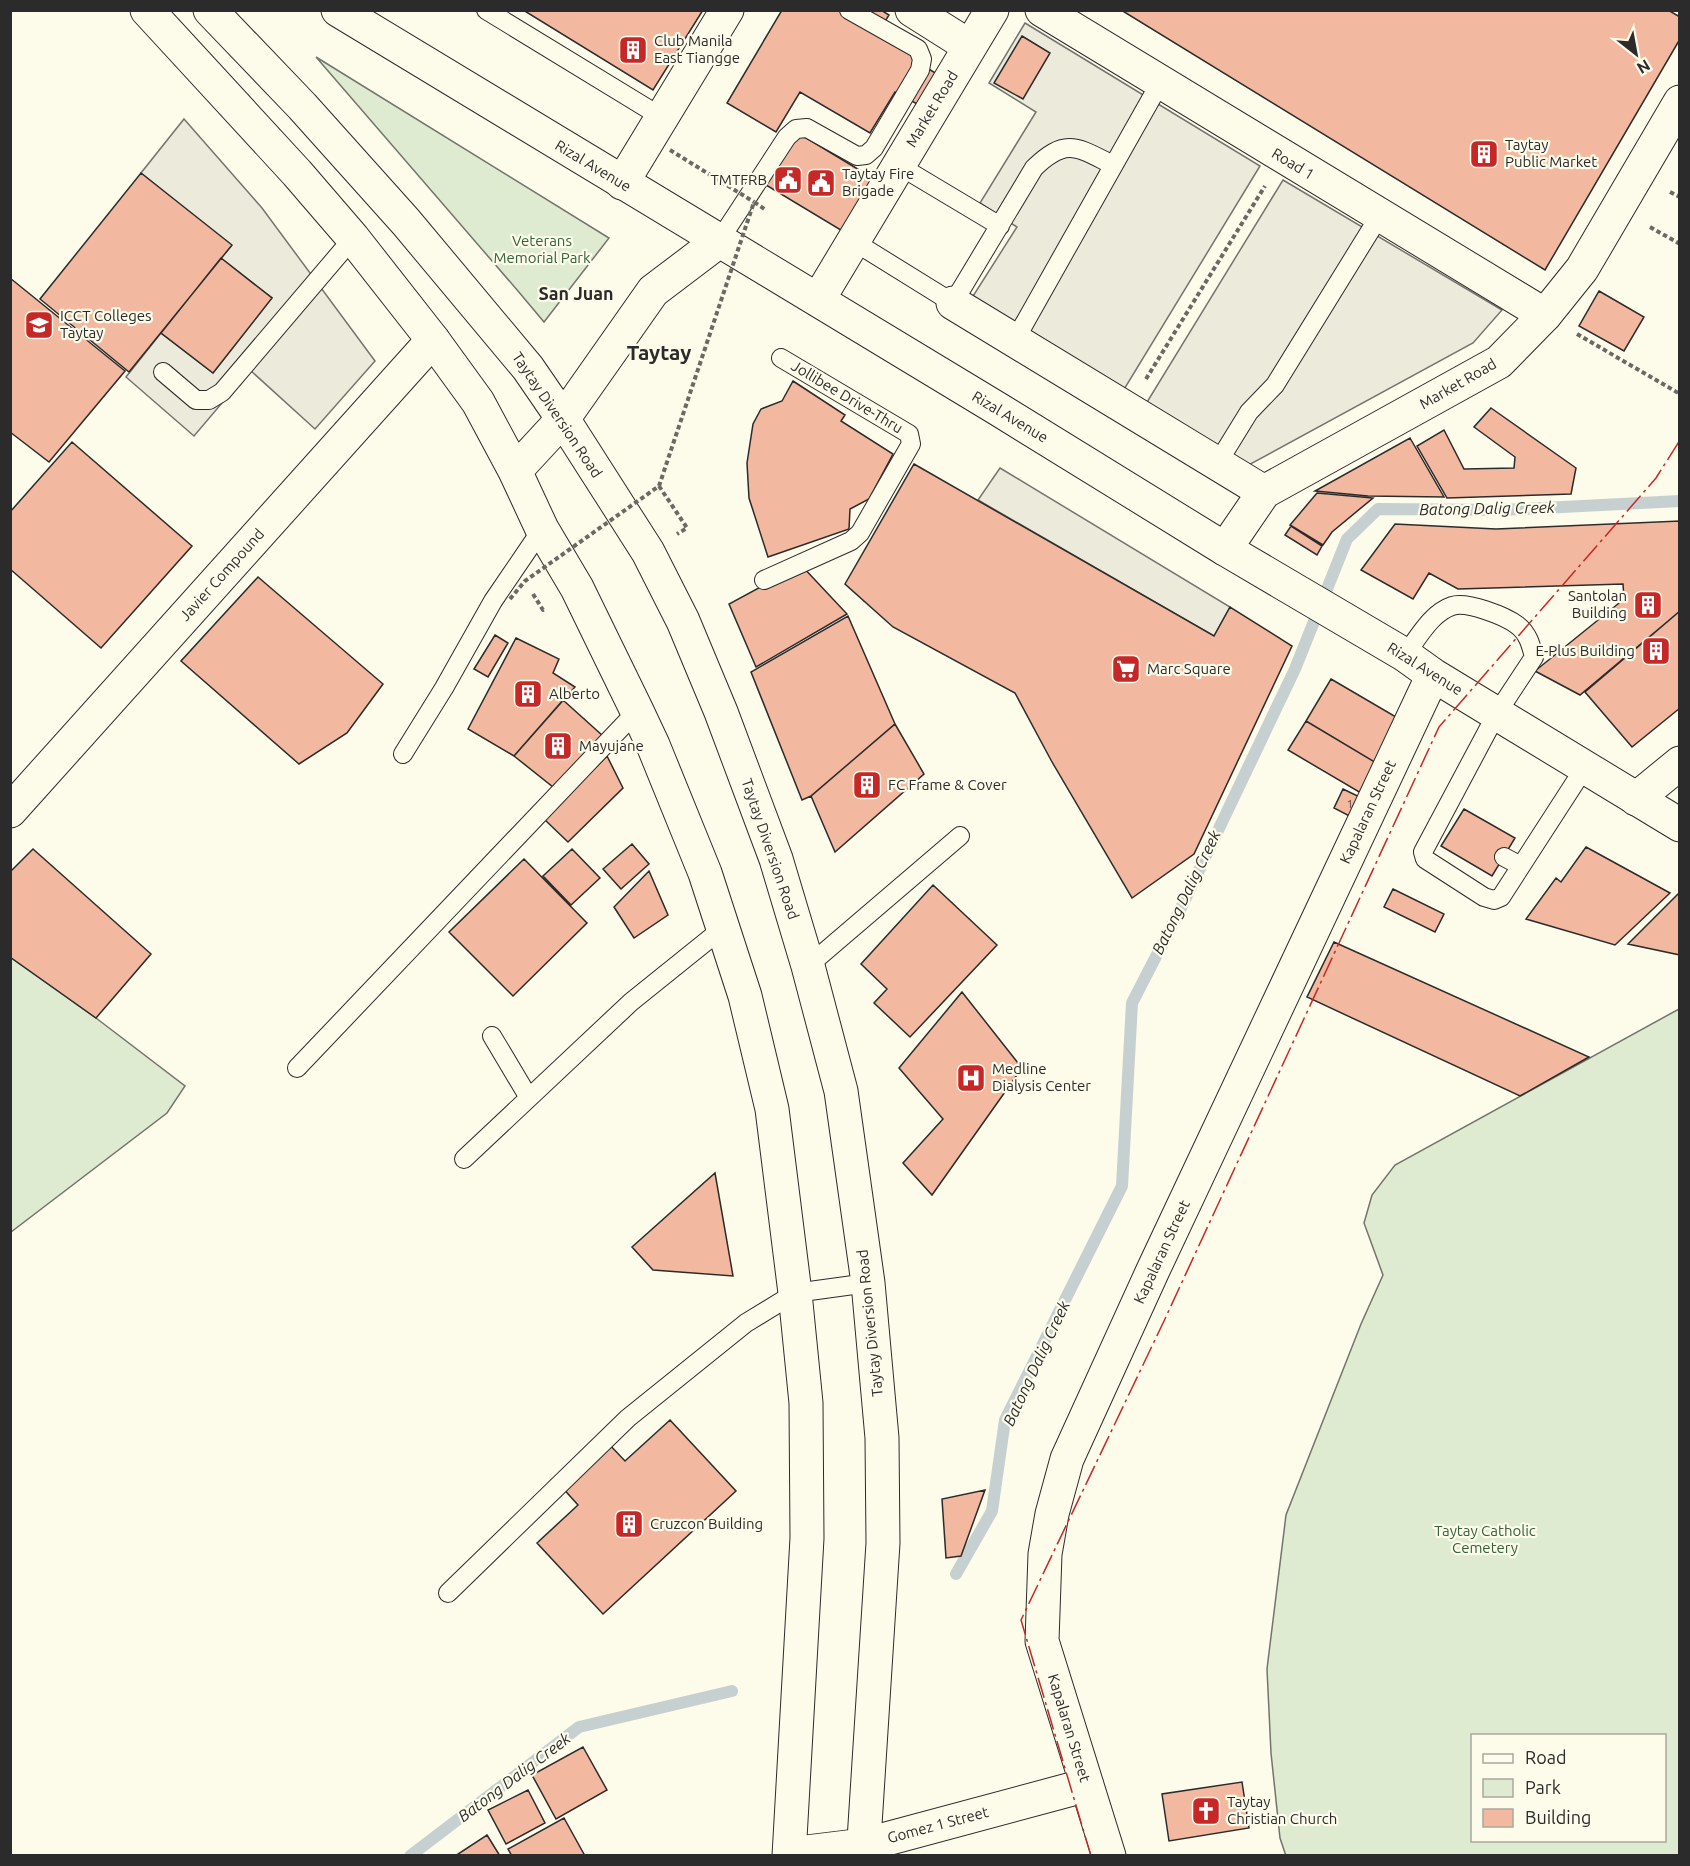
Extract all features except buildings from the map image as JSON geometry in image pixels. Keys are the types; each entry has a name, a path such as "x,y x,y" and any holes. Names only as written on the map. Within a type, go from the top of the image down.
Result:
{"main road":[{"path":"147,10 297,173 353,238 478,402 515,471 542,529 577,588 637,711 705,873 745,996 772,1109 806,1403 807,1538 789,1855"},
{"name":"Taytay Diversion Road","path":"210,10 334,141 406,222 528,368 648,552 683,621 721,712 776,859 808,966 841,1091 868,1283 882,1438 883,1543 864,1850"},
{"name":"Rizal Avenue","path":"338,10 1225,549 1404,655 1433,675 1680,825"},
{"path":"622,183 728,10"},
{"path":"912,10 969,46"},
{"name":"Market Road","path":"818,300 992,10"},
{"name":"Road 1","path":"1042,10 1545,315"},
{"name":"Market Road","path":"1225,549 1264,492 1499,362 1545,315 1581,269 1680,102"},
{"path":"297,173 334,141"},
{"path":"515,471 562,419 653,291 719,241"},
{"path":"953,303 1264,492"},
{"name":"Javier Compound","path":"10,811 433,340"},
{"name":"Kapalaran Street","path":"1109,1856 1042,1641 1045,1554 1052,1514 1067,1459 1159,1257 1433,675"},
{"path":"1636,799 1680,763"},
{"name":"Gomez 1 Street","path":"789,1855 864,1850 1087,1785"}],"lane":[{"path":"486,10 663,118"},
{"path":"719,241 787,137 796,129 807,128 858,156 866,155 874,148 920,70 922,59 918,49 849,10"},
{"path":"1015,340 1160,83"},
{"path":"853,241 953,303 1035,168 1049,154 1070,147 1113,165"},
{"path":"898,165 1000,226"},
{"path":"1217,464 1249,412 1275,385 1380,215"},
{"path":"163,372 196,400 209,400 222,392 353,238"},
{"name":"Jollibee Drive-Thru","path":"764,580 856,537 910,444 909,434 781,358"},
{"path":"403,754 444,688 493,601 542,529"},
{"path":"1404,655 1436,615 1453,605 1473,605 1517,625 1530,640 1534,657 1497,713 1445,826 1423,852 1425,859 1484,897 1494,900 1501,897 1585,767"},
{"path":"297,1068 637,711"},
{"path":"808,966 960,836"},
{"path":"1504,857 1521,866"},
{"path":"464,1159 631,1002 723,928"},
{"path":"492,1036 529,1098"},
{"path":"448,1593 628,1418 746,1323 795,1293 868,1283"}],"path":[{"path":"670,150 766,210"},
{"path":"1128,410 1282,157"},
{"path":"510,599 525,581 659,486 754,202"},
{"path":"1545,315 1680,394"},
{"path":"659,486 687,528"}],"green space":[{"name":"Veterans Memorial Park","path":"316,57 609,238 544,322 518,291"},
{"path":"11,957 185,1086 167,1113 11,1232"},
{"name":"Taytay Catholic Cemetery","path":"1679,1009 1679,1855 1286,1856 1280,1838 1271,1753 1267,1669 1286,1515 1361,1324 1383,1275 1364,1223 1372,1195 1395,1165"}],"shaded area":[{"path":"1025,23 1260,166 1120,396 968,304 1017,227 980,203 1036,112 989,83"},
{"path":"184,119 262,208 375,361 315,429 250,370 194,436 126,377 161,333 213,373 272,298 221,258 231,246 141,173"},
{"path":"1283,180 1502,310 1473,343 1245,467 1144,407"},
{"path":"1000,468 1230,607 1214,636 978,500"}],"waterway":[{"name":"Batong Dalig Creek","path":"956,1574 992,1511 1005,1420 1122,1186 1132,1003 1182,906 1295,669 1347,539 1378,509 1502,510 1680,501"},
{"name":"Batong Dalig Creek","path":"410,1856 579,1727 732,1691"}],"power":[{"path":"1091,1856 1021,1620 1164,1321 1439,727 1656,478 1680,440"}],"place":[{"name":"Club Manila East Tiangge","path":"633,50"},
{"name":"Taytay Public Market","path":"1484,154"},
{"name":"TMTFRB","path":"788,180"},
{"name":"Taytay Fire Brigade","path":"821,183"},
{"name":"ICCT Colleges Taytay","path":"39,325"},
{"name":"Santolan Building","path":"1648,605"},
{"name":"E-Plus Building","path":"1656,651"},
{"name":"Marc Square","path":"1126,669"},
{"name":"Alberto","path":"528,694"},
{"name":"Mayujane","path":"558,746"},
{"name":"FC Frame & Cover","path":"867,785"},
{"name":"Medline Dialysis Center","path":"971,1078"},
{"name":"Cruzcon Building","path":"629,1524"},
{"name":"Taytay Christian Church","path":"1206,1811"}],"district":[{"name":"San Juan","path":"576,294"},
{"name":"Taytay","path":"659,353"}]}
